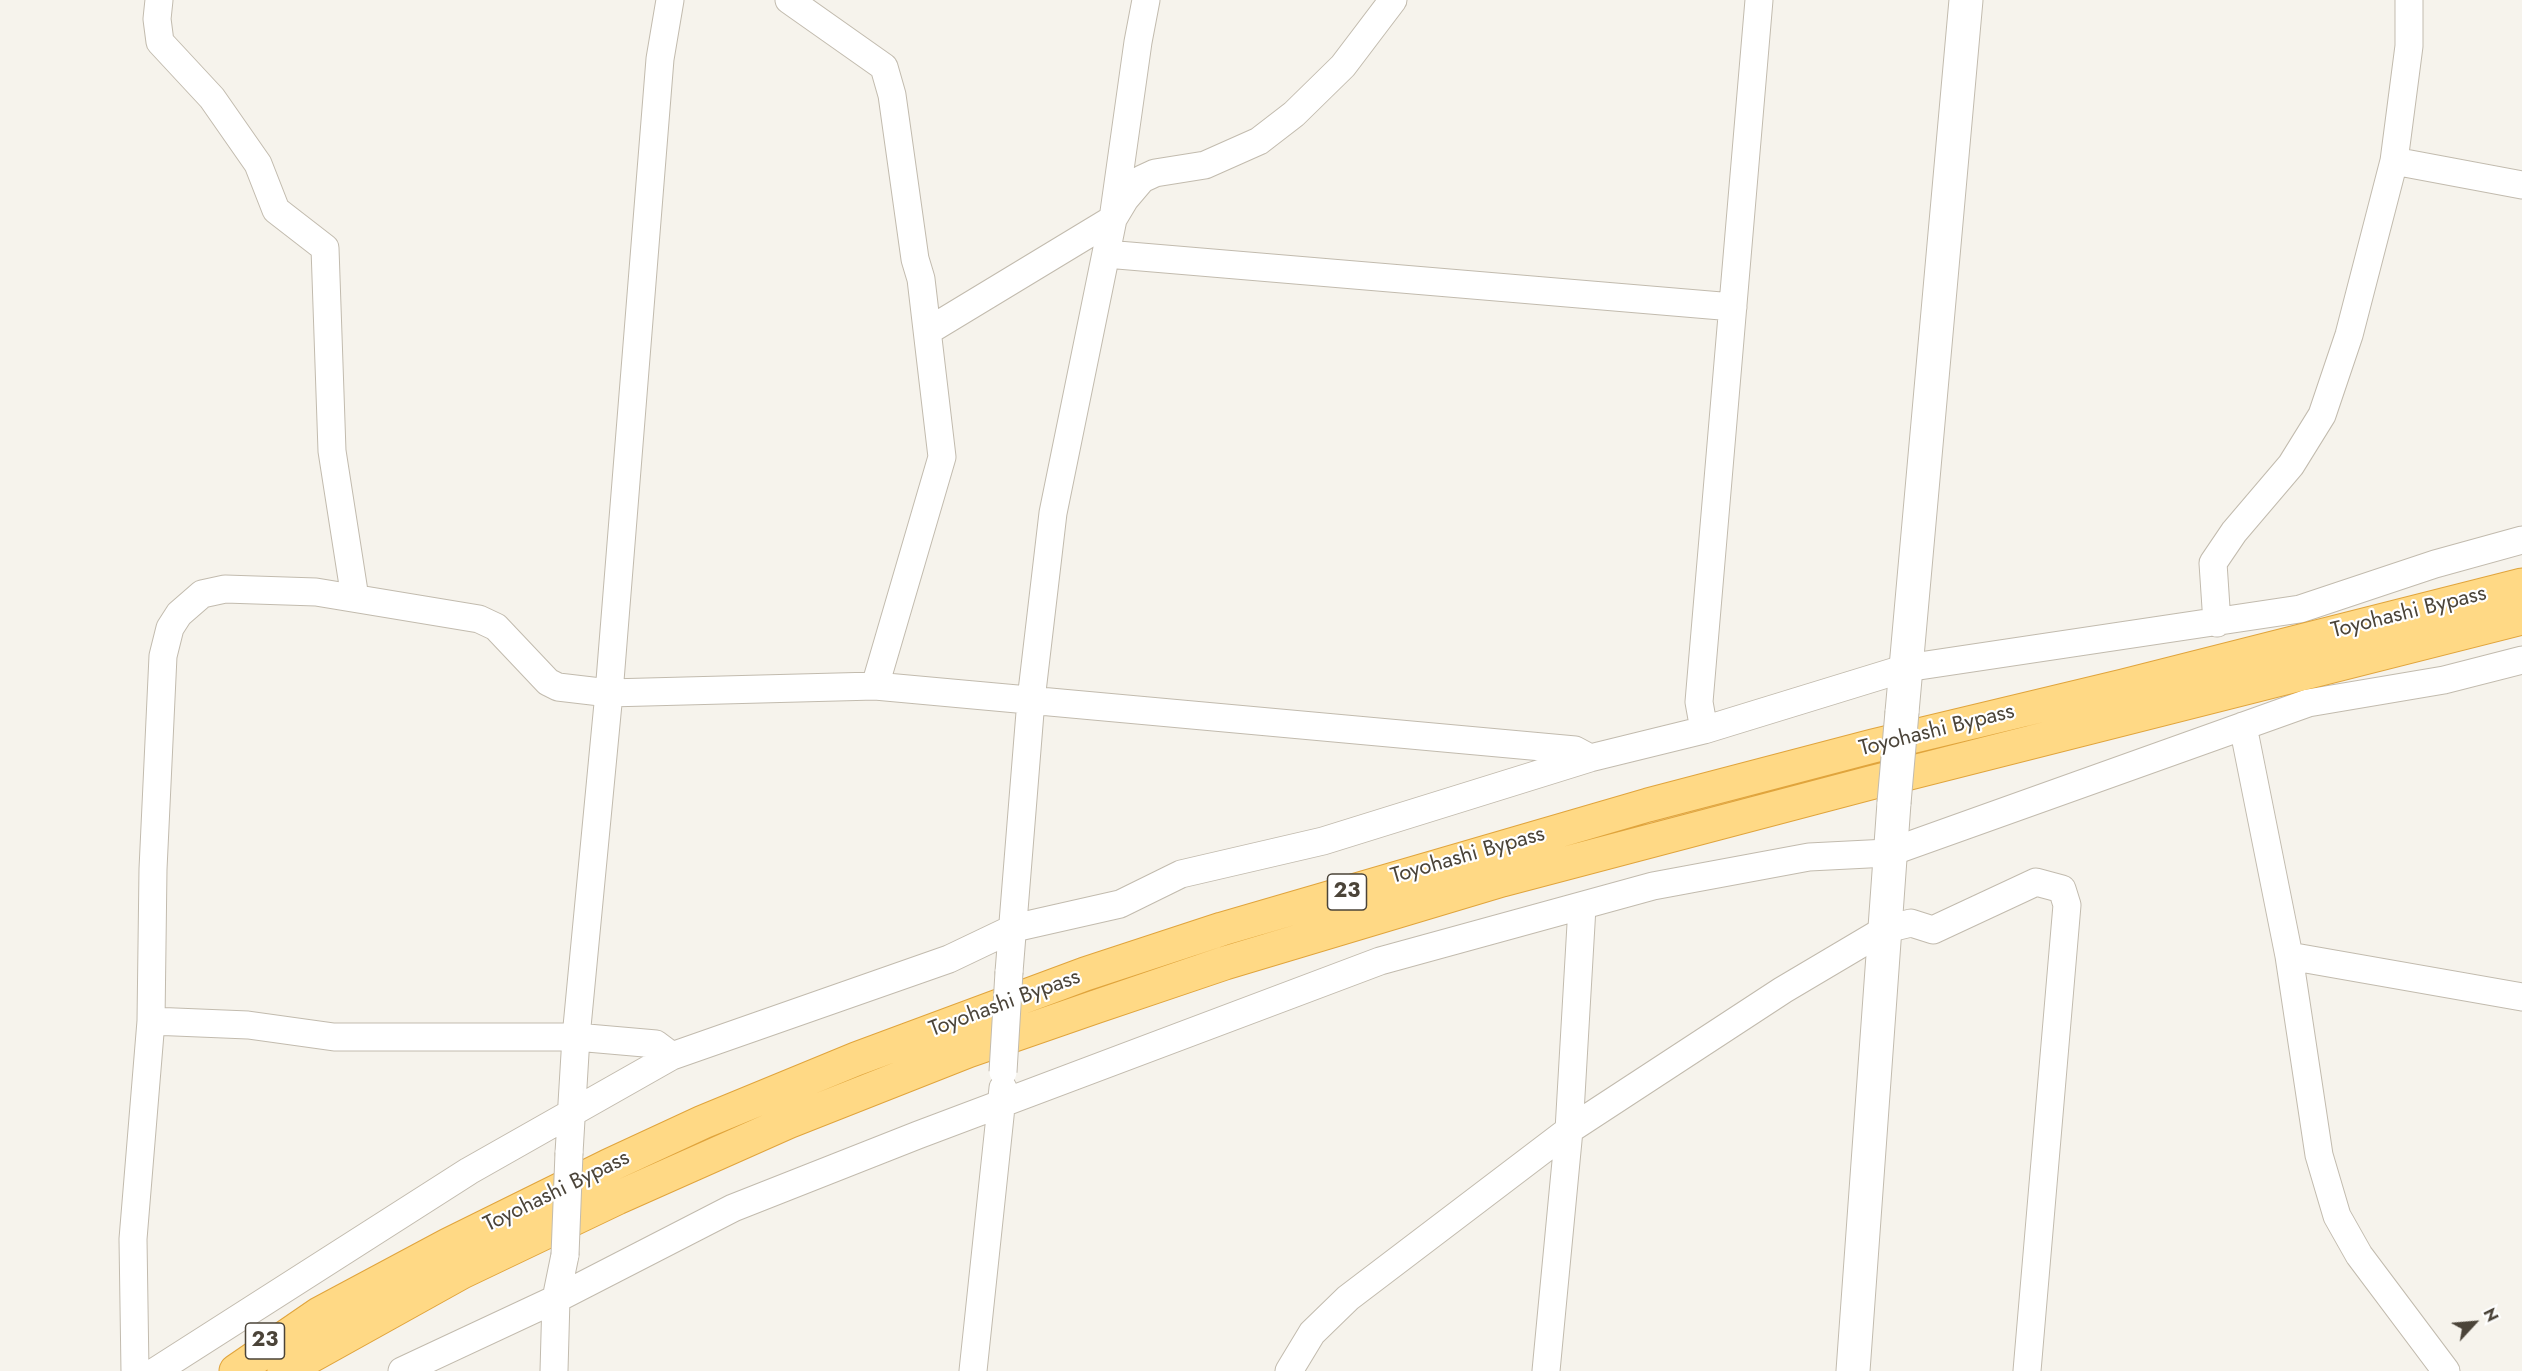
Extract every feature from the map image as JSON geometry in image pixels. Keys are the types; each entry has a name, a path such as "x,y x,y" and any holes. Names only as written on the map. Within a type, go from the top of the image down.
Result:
{"highway":[{"name":"Toyohashi Bypass","path":"236,1371 319,1314 448,1245 703,1122 856,1059 1084,974 1222,929 1648,805 1873,746 2522,585"},
{"name":"Toyohashi Bypass","path":"284,1371 462,1272 617,1198 788,1122 968,1051 1225,963 1502,880 1653,839 2522,618"},
{"name":"23","path":"213,1371 247,1350 319,1314"},
{"name":"23","path":"304,1371 338,1352 372,1323"}],"street":[{"path":"159,0 157,19 160,42 219,107 258,164 276,210 325,248 332,451 355,598"},
{"path":"554,1371 556,1299 565,1255 576,1037 609,693 660,58 670,0"},
{"path":"789,0 884,67 892,95 927,331 942,457 875,686"},
{"path":"973,1371 1002,1105 1009,972 1031,700 1053,513 1113,219 1137,42 1146,0"},
{"path":"927,331 1113,219 1125,199 1142,179 1155,173 1205,165 1259,141 1294,114 1343,66 1393,0"},
{"path":"1704,730 1699,702 1759,0"},
{"path":"1853,1371 1886,929 1888,853 1966,0"},
{"path":"2217,623 2213,563 2234,532 2291,465 2322,415 2349,334 2394,161 2409,46 2409,0"},
{"path":"2394,161 2522,185"},
{"path":"1106,254 1733,307"},
{"path":"156,1371 469,1171 672,1056 949,958 1014,928 1120,904 1181,874 1323,841 1590,758 1704,730 1906,668 2300,609 2435,564 2522,540"},
{"path":"135,1371 133,1239 151,1020 153,869 163,656 170,628 191,601 213,590 316,592 479,619 496,627 548,682 558,687 609,693 875,686 1575,750 1590,758"},
{"path":"402,1371 556,1299 733,1208 1380,961 1653,886 1809,857 1888,853 2308,703 2444,680 2522,660"},
{"path":"2243,726 2289,956 2319,1155 2337,1216 2359,1255 2446,1371"},
{"path":"1289,1371 1312,1333 1348,1298 1569,1130 1784,990 1886,929 1911,923 1933,930 2036,882 2061,889 2067,905 2027,1371"},
{"path":"1546,1371 1569,1130 1582,907"},
{"path":"2289,956 2522,997"},
{"path":"151,1020 248,1025 334,1037 576,1037 656,1044 672,1056"}]}
